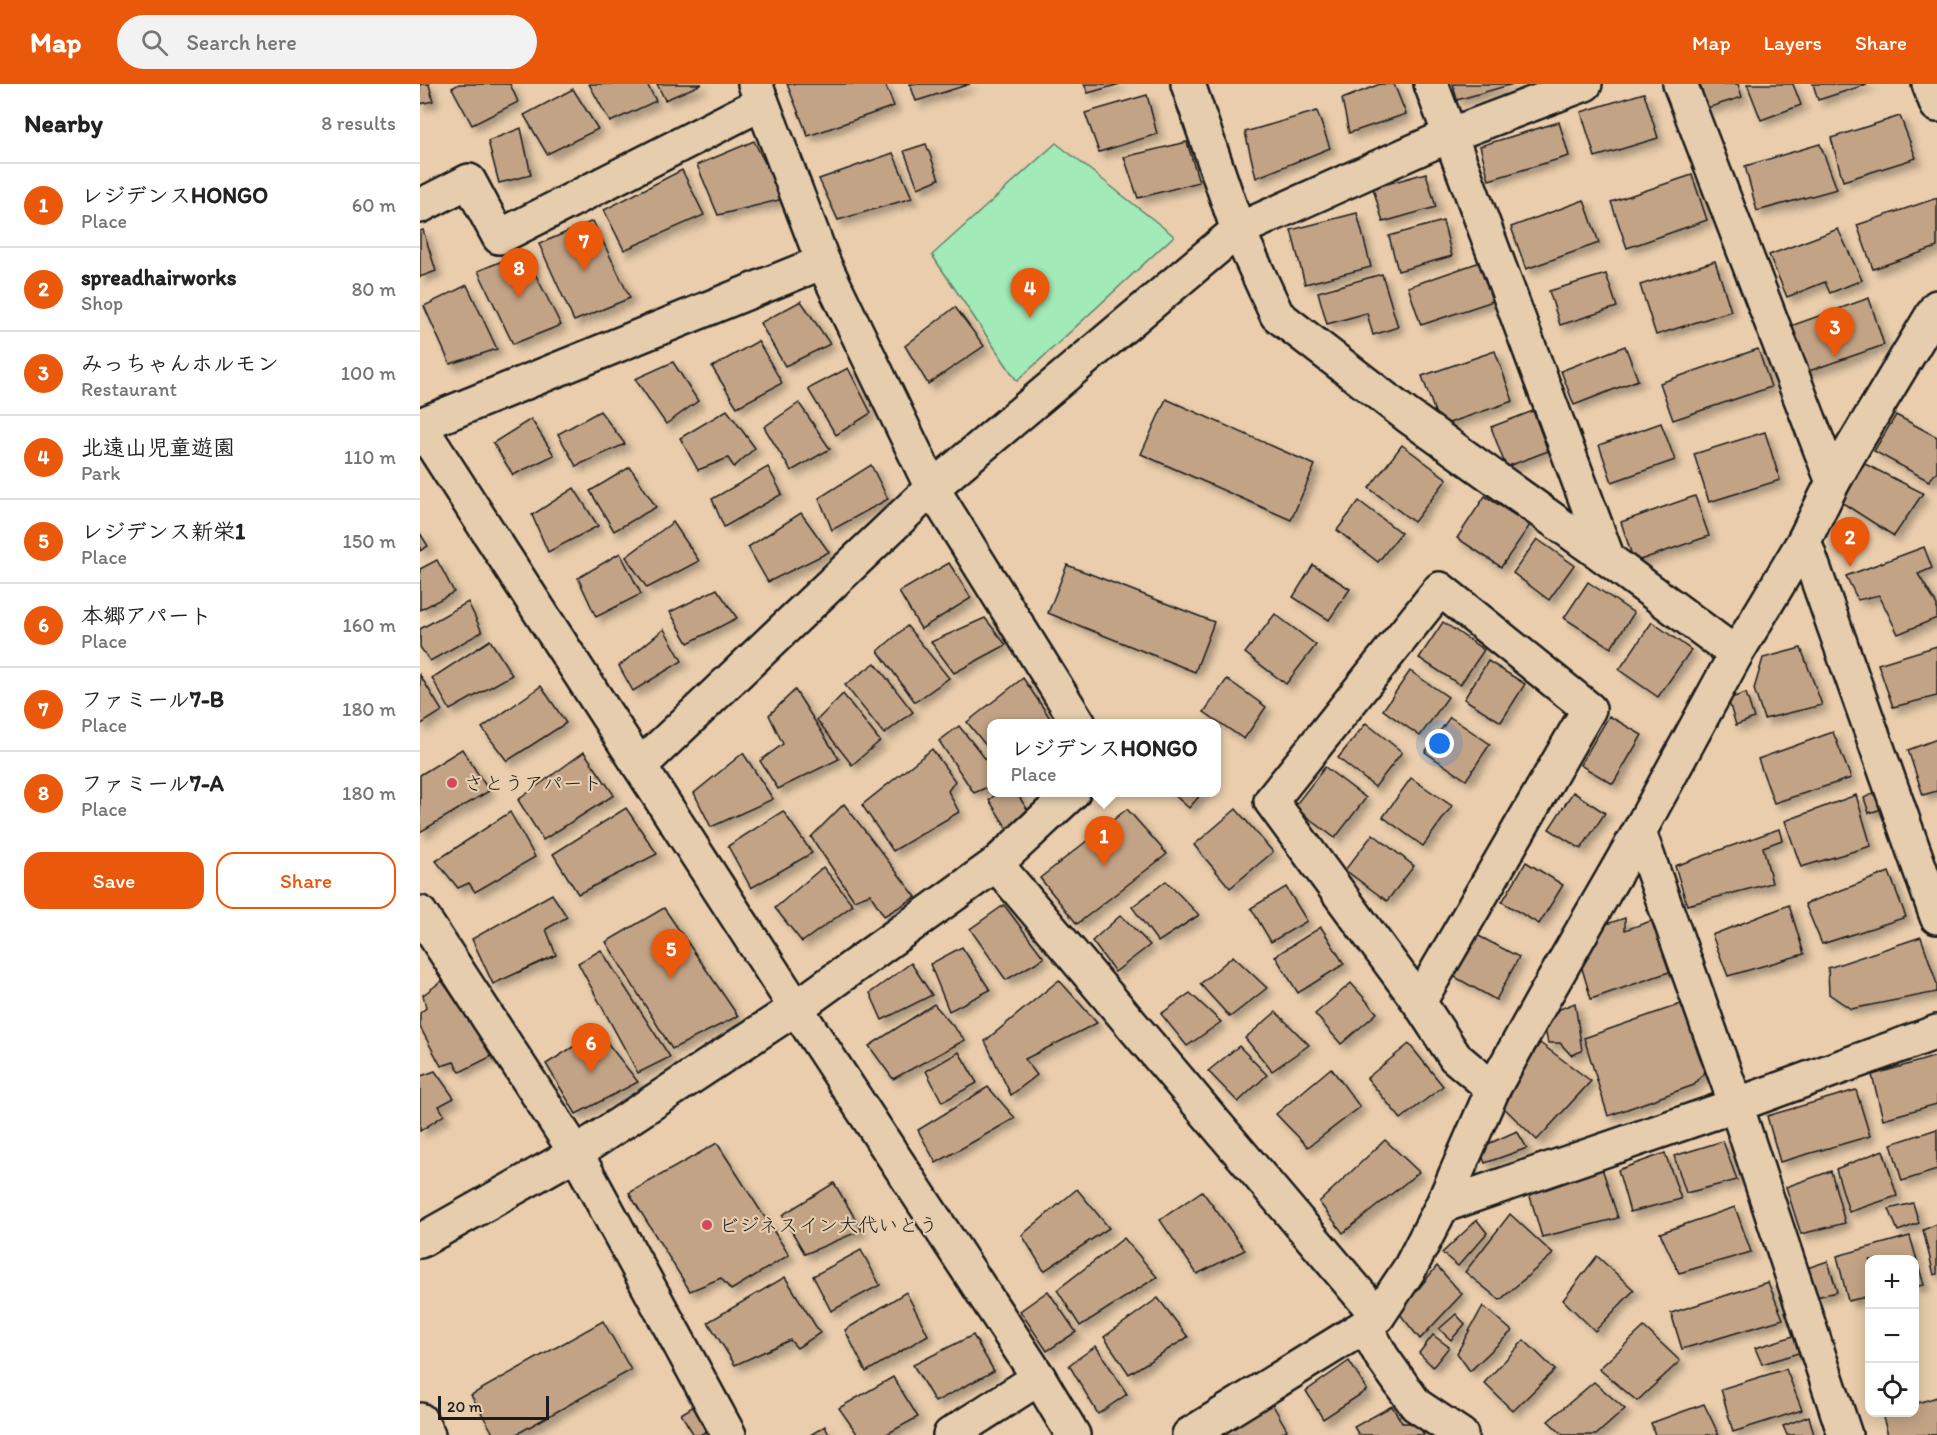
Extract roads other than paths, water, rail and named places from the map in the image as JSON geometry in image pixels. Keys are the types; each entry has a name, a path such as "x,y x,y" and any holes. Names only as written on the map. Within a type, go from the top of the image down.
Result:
{"street":[{"path":"1188,84 1238,230 1277,315 1408,416 1736,654"},
{"path":"1431,84 1608,559"},
{"path":"640,766 932,488 1238,230 1450,135 1585,84"},
{"path":"1680,84 1833,482"},
{"path":"1929,84 1937,105"},
{"path":"420,206 469,181 499,237 758,94 823,262 932,488 1076,719"},
{"path":"823,262 420,426 796,1008 1040,1378 1073,1435"},
{"path":"1189,1435 1372,1321 1410,1268 1442,1206 1493,1089 1639,832 1736,654 1804,541 1833,482 1937,307"},
{"path":"1804,541 1937,917"},
{"path":"1419,1002 1589,709 1440,589 1271,801 1419,1002 1455,1057 1493,1089"},
{"path":"420,1241 576,1153 796,1008 996,864 1068,797"},
{"path":"1639,832 1736,1105 1845,1435"},
{"path":"996,864 1372,1321 1382,1357 1416,1405 1461,1435"},
{"path":"420,913 576,1153 729,1435"},
{"path":"1442,1206 1736,1105 1937,1032"},
{"path":"950,1435 1040,1378"},
{"path":"420,1420 428,1435"}],"place":[{"name":"ファミール7-B","path":"584,271"},
{"name":"ファミール7-A","path":"519,298"},
{"name":"北遠山児童遊園","path":"1030,318"},
{"name":"みっちゃんホルモン","path":"1835,357"},
{"name":"spreadhairworks","path":"1850,567"},
{"name":"さとうアパート","path":"452,783"},
{"name":"レジデンスHONGO","path":"1104,866"},
{"name":"レジデンス新栄1","path":"671,979"},
{"name":"本郷アパート","path":"591,1073"},
{"name":"ビジネスイン大代いとう","path":"707,1225"}]}
